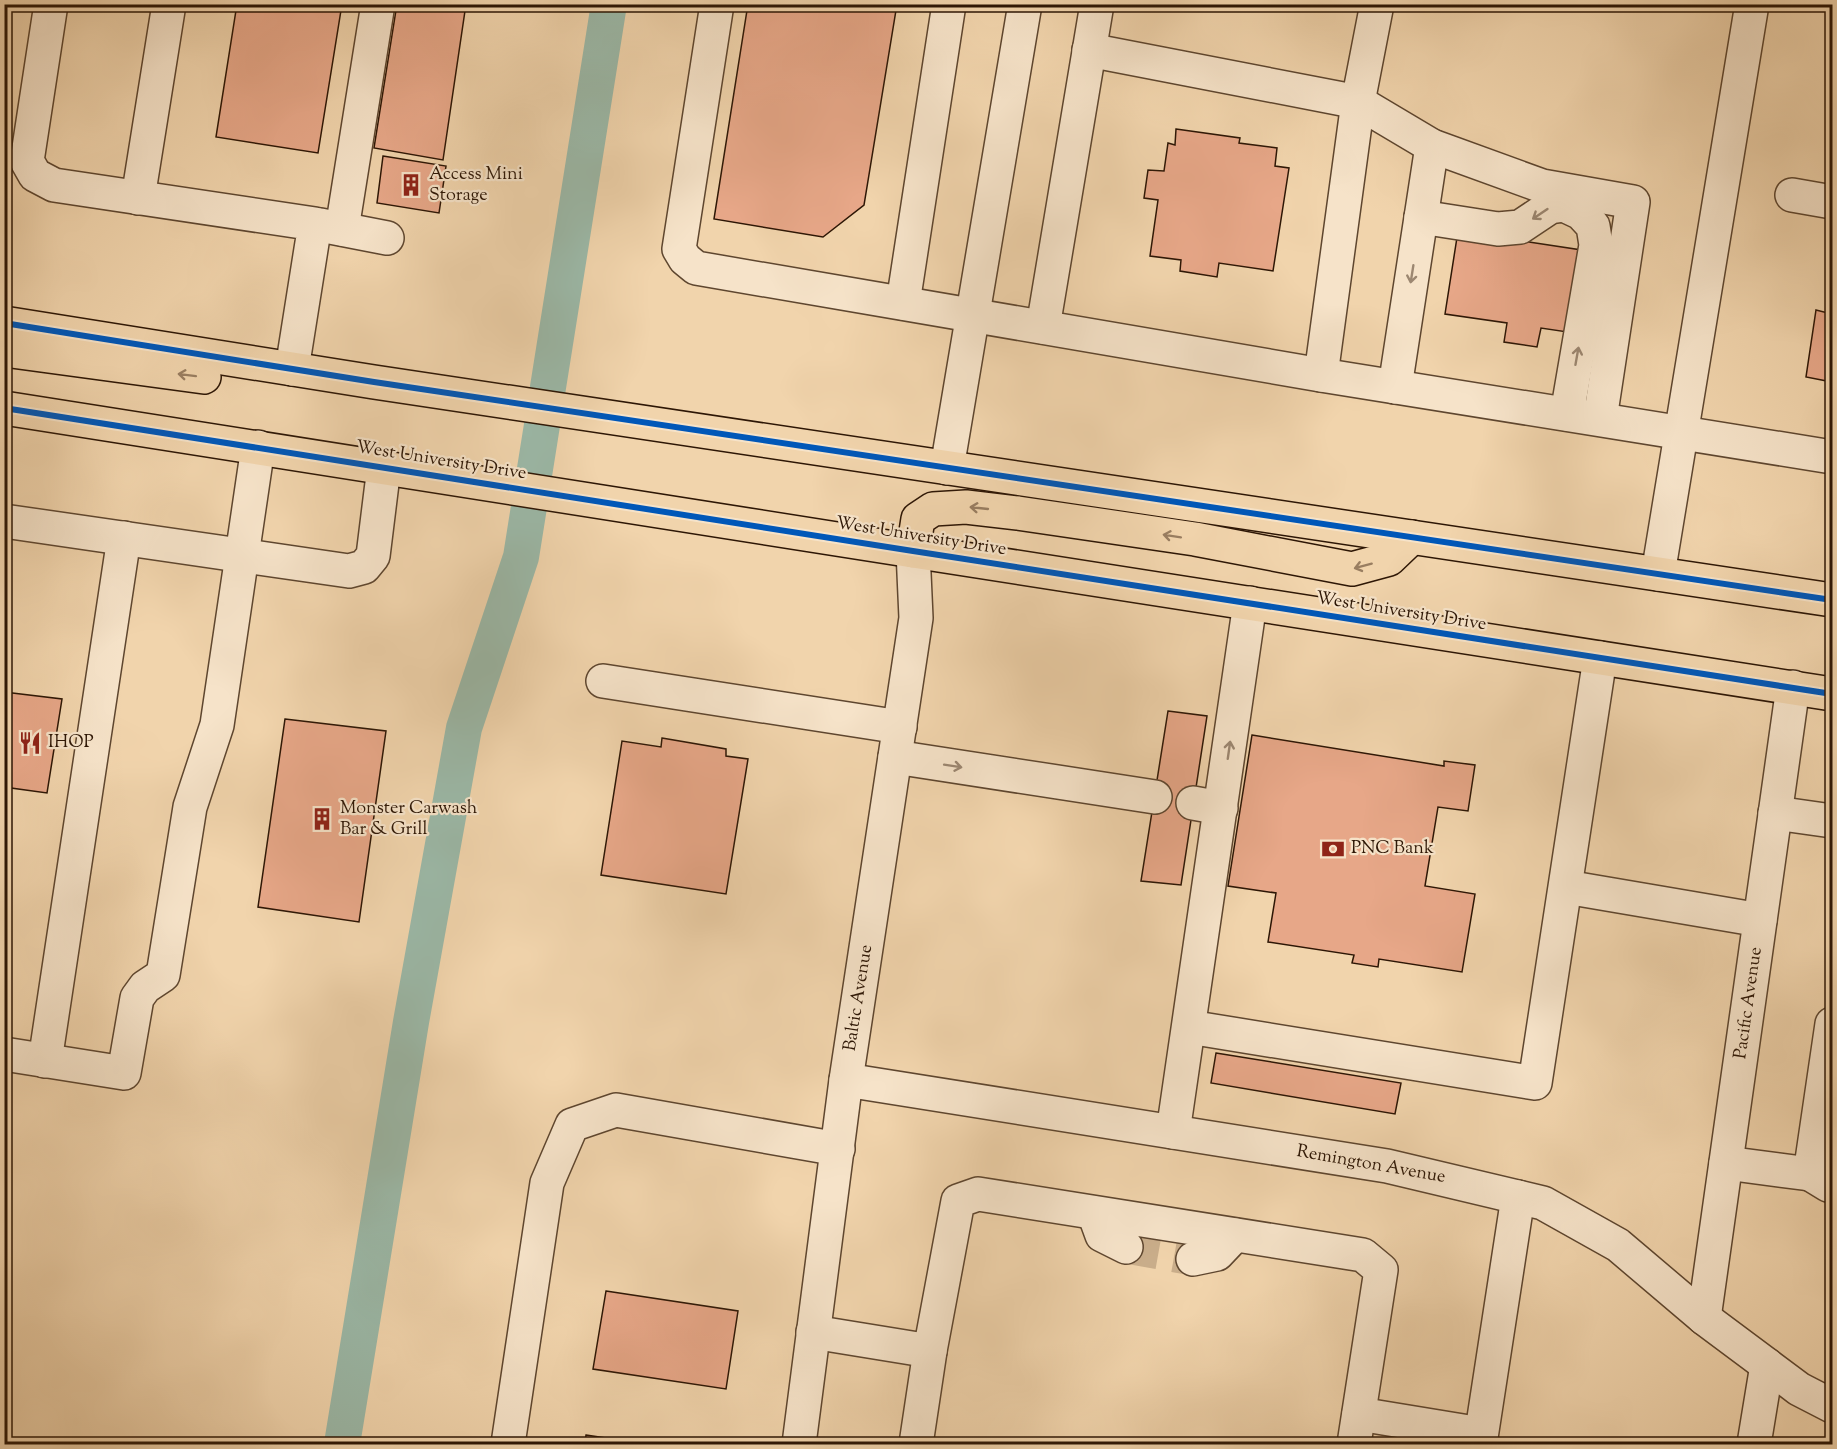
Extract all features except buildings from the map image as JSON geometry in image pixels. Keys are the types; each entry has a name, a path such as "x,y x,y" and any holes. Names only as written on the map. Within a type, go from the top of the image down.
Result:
{"main road":[{"path":"4,323 664,426 1833,600"},
{"path":"4,350 348,396 468,396"},
{"name":"West University Drive","path":"4,408 1833,694"},
{"path":"913,551 918,519 933,509 966,507 1129,529 1352,569 1389,560 1412,537"}],"street":[{"path":"51,4 27,160 35,175 54,185 387,238"},
{"path":"138,198 169,4"},
{"path":"292,369 329,227 378,4"},
{"path":"717,4 679,249 685,259 696,268 1321,375 1833,457"},
{"path":"903,303 949,4"},
{"path":"947,468 1025,4"},
{"path":"1043,327 1096,4"},
{"path":"1321,375 1358,102 1377,4"},
{"path":"1658,574 1752,4"},
{"path":"1089,50 1358,102 1432,146 1542,186 1633,202 1600,419"},
{"path":"1395,387 1432,146"},
{"path":"1792,195 1833,202"},
{"path":"1421,217 1498,229 1520,227 1550,207 1564,205 1581,213 1593,226 1596,244 1568,414"},
{"path":"4,1054 124,1073 137,998 145,987 163,975 190,807 218,725 258,447"},
{"path":"4,521 349,572 364,567 373,556 384,467"},
{"path":"45,1061 124,538"},
{"name":"Baltic Avenue","path":"799,1444 846,1080 916,618 913,551"},
{"path":"1173,1132 1189,1028 1207,806 1250,603"},
{"path":"1189,1028 1536,1083 1600,658"},
{"path":"603,681 1155,797"},
{"name":"Pacific Avenue","path":"1704,1318 1792,687"},
{"path":"1775,813 1833,821"},
{"path":"1566,887 1760,920"},
{"path":"1726,1163 1821,1180 1833,1024"},
{"name":"Remington Avenue","path":"846,1080 1387,1166 1543,1203 1618,1245 1704,1318 1799,1389 1833,1406"},
{"path":"508,1444 547,1183 572,1125 616,1110 838,1149"},
{"path":"916,1444 930,1352 958,1201 978,1194 1364,1255 1381,1270 1356,1429 1481,1439 1518,1197"},
{"path":"1094,1213 1102,1235 1126,1247"},
{"path":"1193,1259 1217,1254 1235,1235"},
{"path":"813,1332 930,1352"},
{"path":"1754,1444 1767,1365"}],"waterway":[{"path":"342,1444 411,1022 464,728 521,557 609,4"}],"tunnel":[{"path":"1126,1247 1193,1259"}],"cycle path":[{"path":"4,323 374,382 1832,600"},
{"path":"4,408 1832,694"}],"place":[{"name":"Access Mini Storage","path":"411,185"},
{"name":"IHOP","path":"30,743"},
{"name":"Monster Carwash Bar & Grill","path":"322,819"},
{"name":"PNC Bank","path":"1333,849"}]}
